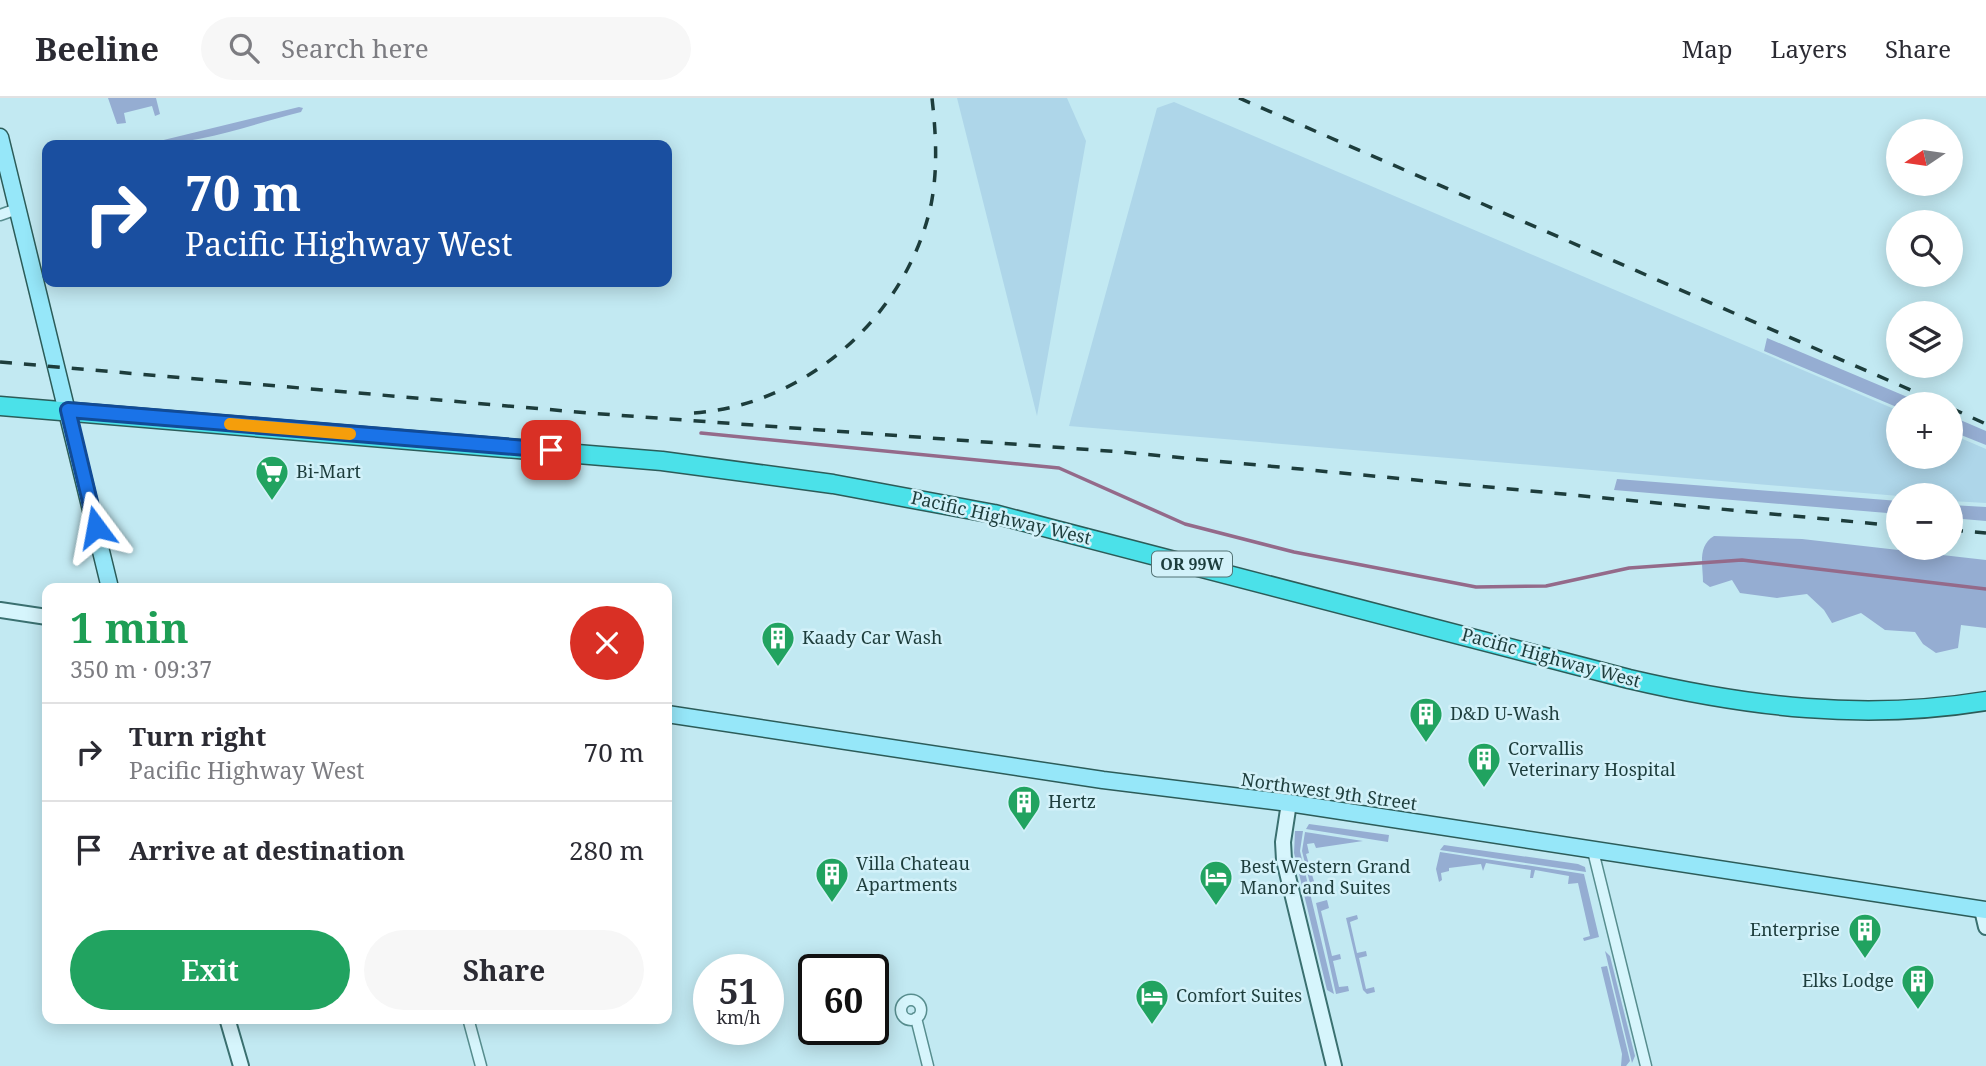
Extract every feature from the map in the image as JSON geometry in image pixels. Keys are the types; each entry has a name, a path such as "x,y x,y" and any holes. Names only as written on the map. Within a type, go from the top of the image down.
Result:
{"highway":[{"name":"Pacific Highway West","path":"0,406 565,452 796,478 905,496 1076,534 1629,679 1736,702 1794,709 1868,712 1986,701"}],"main road":[{"path":"0,137 109,583"},
{"name":"Northwest 9th Street","path":"672,715 1103,780 1289,803 1984,910"}],"street":[{"path":"0,215 17,209"},
{"path":"0,610 42,616"},
{"path":"1289,803 1283,842 1284,860 1334,1066"},
{"path":"1593,851 1646,1066"},
{"path":"1984,910 1986,927"},
{"path":"916,1018 928,1066"},
{"path":"229,1024 241,1066"},
{"path":"469,1024 481,1066"}],"shaded area":[{"path":"108,98 156,98 160,114 155,116 152,106 124,113 126,123 117,124"},
{"path":"957,98 1067,98 1086,141 1037,416"},
{"path":"1174,102 1886,405 1886,469 1963,469 1963,439 1986,449 1986,503 1963,502 1963,483 1886,483 1886,495 1069,426 1157,108"},
{"path":"303,108 301,112 223,133 192,140 164,140"},
{"path":"1767,338 1895,392 1886,392 1886,403 1764,351"},
{"path":"1963,421 1986,431 1986,445 1963,436"},
{"path":"1617,479 1886,500 1886,513 1614,490"},
{"path":"1963,506 1986,507 1986,521 1963,519"},
{"path":"1714,536 1802,539 1886,549 1886,560 1963,560 1963,557 1986,560 1986,628 1961,625 1958,648 1936,653 1923,644 1915,632 1885,630 1861,613 1832,623 1824,610 1807,594 1777,598 1740,593 1732,580 1710,587 1703,582 1702,557 1709,540"},
{"path":"1309,824 1389,835 1388,842 1306,829"},
{"path":"1295,831 1303,831 1300,851 1334,994 1327,990 1294,853"},
{"path":"1305,832 1363,841 1316,848 1314,843 1307,844 1309,853 1306,854 1318,895 1313,896 1302,851"},
{"path":"1444,845 1578,864 1585,867 1586,872 1440,850"},
{"path":"1440,852 1584,874 1599,937 1584,941 1583,938 1590,936 1578,883 1568,884 1569,876 1535,870 1533,878 1530,878 1531,870 1486,863 1483,871 1481,864 1449,868 1449,871 1441,873 1442,880 1439,882 1436,869"},
{"path":"1327,900 1329,908 1321,911 1332,956 1340,954 1341,959 1333,961 1339,987 1348,986 1349,991 1336,994 1316,903"},
{"path":"1357,915 1358,919 1350,922 1357,953 1366,951 1367,956 1359,958 1366,989 1374,987 1375,992 1367,994 1363,990 1346,918"},
{"path":"1605,951 1610,956 1635,1056 1632,1063"},
{"path":"1607,966 1630,1061 1626,1066 1621,1066 1622,1054 1601,967"}],"waterway":[{"path":"701,433 1059,468 1185,524 1294,552 1476,587 1546,586 1629,568 1742,560 1986,589"}],"railway":[{"path":"694,413 736,406 775,393 812,373 846,347 875,317 900,283 919,245 931,205 936,152 932,98"},
{"path":"1239,98 1915,392"},
{"path":"0,362 589,413 1121,452 1886,525"},
{"path":"1963,413 1986,424"},
{"path":"1963,531 1986,533"}],"slow traffic":[{"path":"230,424 350,434"}],"place":[{"name":"Bi-Mart","path":"272,502"},
{"name":"Kaady Car Wash","path":"778,668"},
{"name":"D&D U-Wash","path":"1426,744"},
{"name":"Corvallis Veterinary Hospital","path":"1484,789"},
{"name":"Hertz","path":"1024,832"},
{"name":"Villa Chateau Apartments","path":"832,904"},
{"name":"Best Western Grand Manor and Suites","path":"1216,907"},
{"name":"Enterprise","path":"1865,960"},
{"name":"Elks Lodge","path":"1918,1011"},
{"name":"Comfort Suites","path":"1152,1026"}],"route":[{"path":"96,527 68,410 551,450"}]}
